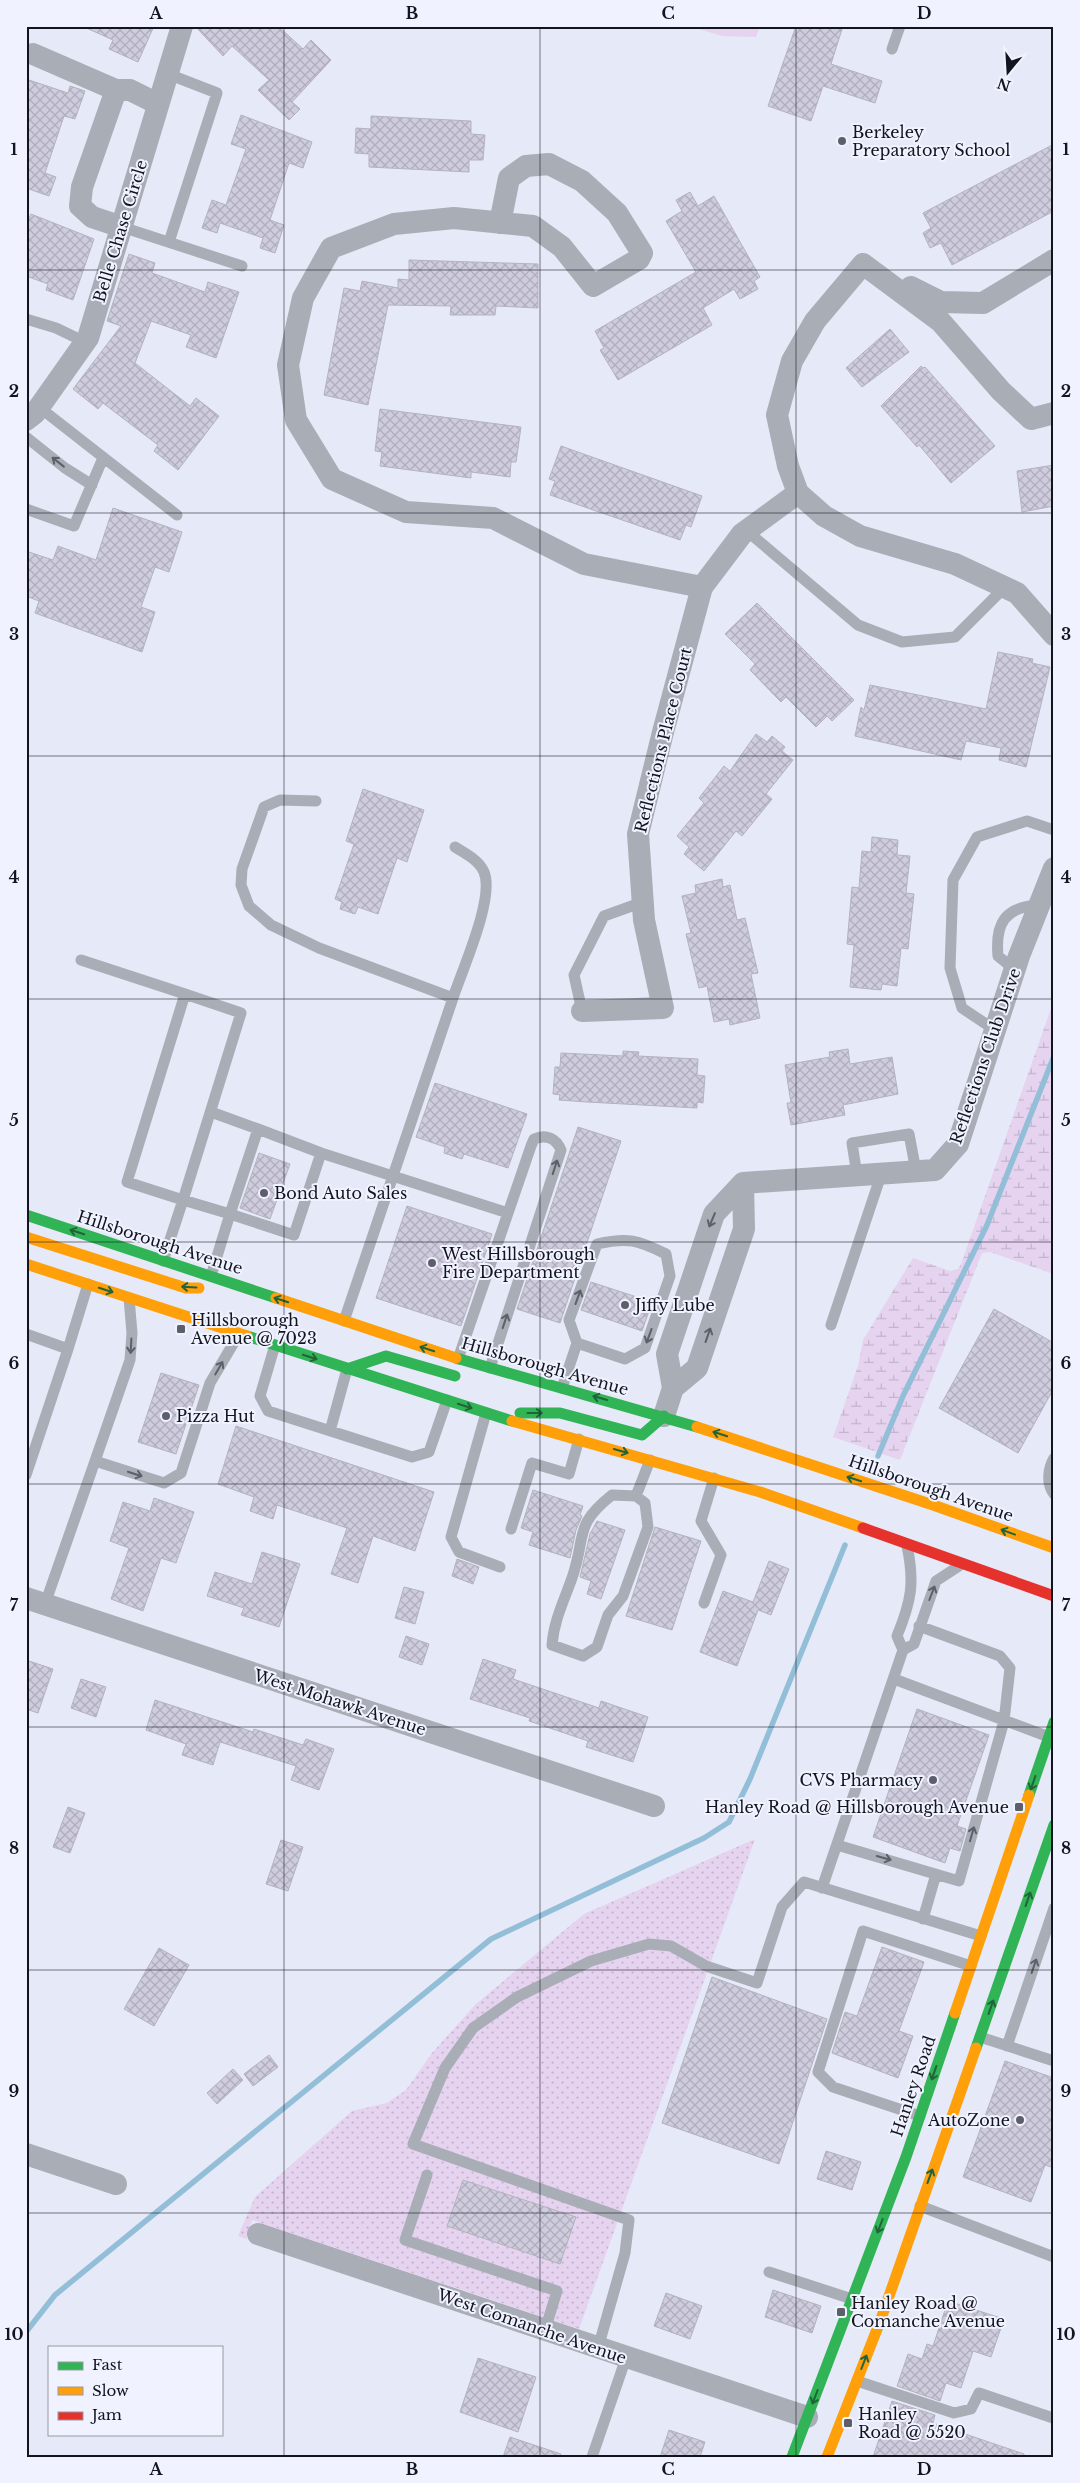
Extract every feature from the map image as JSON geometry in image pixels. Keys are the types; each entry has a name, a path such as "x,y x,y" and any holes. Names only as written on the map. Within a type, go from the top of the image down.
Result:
{"main road":[{"name":"Hillsborough Avenue","path":"26,1215 211,1276 341,1325 664,1416 1051,1544"},
{"path":"26,1237 186,1288 238,1286"},
{"path":"26,1264 486,1413 760,1492 1054,1596"},
{"path":"183,1315 228,1317"},
{"path":"347,1369 386,1356 448,1375 536,1381"},
{"path":"486,1413 560,1413 642,1435 664,1416"},
{"name":"Hanley Road","path":"792,2457 920,2116 1054,1722"},
{"path":"827,2457 881,2319 980,2037 1004,1943 1054,1824"},
{"path":"981,1936 1004,1943"},
{"path":"950,2027 980,2037"}],"street":[{"name":"Belle Chase Circle","path":"33,413 85,342 122,227 182,26"},
{"path":"33,54 116,90 130,90 158,104"},
{"path":"116,90 82,187 80,206 92,217 122,227"},
{"path":"500,223 509,178 526,166 549,164 582,181 617,213 642,253 639,259 593,286 562,248 533,226 500,223 454,218 394,224 332,248 303,298 288,365 296,420 332,479 406,512 493,518 584,564 702,587"},
{"path":"863,264 941,302 983,303 1054,260"},
{"path":"863,264 941,322 1001,391 1031,418 1054,413"},
{"path":"863,264 815,321 792,361 789,370 777,415 788,466 798,493 824,516 860,536 955,564 1017,593 1054,635"},
{"name":"Reflections Place Court","path":"582,1011 663,1008 644,920 638,834 702,587 747,531 798,493"},
{"name":"Reflections Club Drive","path":"743,1183 935,1170 958,1144 1015,970 1054,868"},
{"path":"673,1388 697,1368 713,1322 744,1229 743,1183"},
{"path":"664,1416 673,1388 667,1354 714,1214 743,1183"},
{"name":"West Mohawk Avenue","path":"36,1601 654,1806"},
{"path":"26,2154 116,2184"},
{"name":"West Comanche Avenue","path":"258,2234 807,2418"}],"lane":[{"path":"892,49 900,26"},
{"path":"168,74 217,92 169,242"},
{"path":"122,227 242,266"},
{"path":"26,319 56,328 85,342"},
{"path":"33,413 104,458 177,515"},
{"path":"26,438 92,485"},
{"path":"26,509 74,526 104,458"},
{"path":"747,531 858,625 902,642 954,637 1005,587"},
{"path":"316,801 280,800 264,807 242,869 241,885 249,906 271,925 319,948 452,998"},
{"path":"995,1030 962,1008 950,968 954,880 977,836 1027,821 1054,830"},
{"path":"341,1325 483,911 488,888 484,872 477,862 455,847"},
{"path":"582,1011 574,975 604,916 643,902"},
{"path":"81,960 241,1013 163,1261"},
{"path":"185,994 128,1182 294,1235 321,1153"},
{"path":"211,1112 321,1153 508,1213"},
{"path":"211,1276 258,1129"},
{"path":"857,1175 852,1143 909,1134 916,1171"},
{"path":"458,1359 534,1139 548,1137 557,1141 561,1150 490,1368"},
{"path":"831,1325 880,1174"},
{"path":"562,1388 577,1343 569,1320 598,1244 621,1239 640,1242 666,1254 670,1276 645,1348 625,1359 577,1343"},
{"path":"27,1472 88,1284"},
{"path":"36,1601 95,1461 130,1360 132,1333 129,1298"},
{"path":"26,1334 68,1349"},
{"path":"95,1461 164,1483 181,1473 210,1383 239,1334"},
{"path":"275,1345 260,1396 268,1411 330,1431 412,1457 429,1452 447,1400"},
{"path":"330,1431 347,1369"},
{"path":"486,1413 451,1537 459,1552 500,1567"},
{"path":"511,1529 532,1463 569,1474 579,1439"},
{"path":"1054,1458 1048,1467 1051,1490 1054,1494"},
{"path":"636,1496 650,1459"},
{"path":"704,1603 721,1555 700,1521 714,1478"},
{"path":"612,1495 636,1496 645,1504 648,1527 623,1596 608,1615 597,1647 583,1656 552,1645 554,1628 573,1574 581,1532 594,1509 612,1495"},
{"path":"822,1888 903,1650 897,1636 909,1607 912,1586 912,1569 907,1544"},
{"path":"903,1650 914,1644 936,1581 963,1564"},
{"path":"837,1845 959,1880 1004,1721 1010,1668 1000,1656 919,1626"},
{"path":"894,1679 1049,1737"},
{"path":"923,1919 936,1874"},
{"path":"598,2348 624,2254 629,2220 413,2144 444,2068 473,2028 517,1997 591,1961 650,1944 671,1946 706,1966 757,1983 782,1907 804,1882 981,1936"},
{"path":"1007,2046 1054,1908"},
{"path":"920,2116 833,2087 818,2072 863,1931 971,1966"},
{"path":"980,2037 1054,2061"},
{"path":"427,2175 405,2240 557,2291 545,2330"},
{"path":"920,2206 1054,2257"},
{"path":"769,2272 852,2299"},
{"path":"592,2457 626,2358"},
{"path":"857,2381 954,2412 971,2409 979,2393 1053,2418"}],"green space":[{"path":"689,26 760,26 756,37 722,36"},
{"path":"1054,1000 1054,1274 990,1252 982,1253 900,1460 833,1437 858,1366 863,1340 913,1258 950,1271 958,1269 961,1264"},
{"path":"755,1839 579,2329 252,2220 246,2239 238,2236 255,2197 352,2111 387,2103 406,2090 432,2053 476,2004 584,1914"}],"building":[{"path":"82,26 154,26 138,62 109,49 113,40"},
{"path":"195,26 278,26 303,49 311,40 331,60 292,102 300,109 289,120 258,90 269,80 232,46 223,56"},
{"path":"796,26 843,26 831,64 882,81 875,103 823,86 811,121 768,106"},
{"path":"26,79 68,93 70,86 85,91 75,119 64,116 45,173 56,177 49,196 26,188"},
{"path":"241,115 312,142 303,168 289,163 270,220 284,225 275,253 260,248 263,238 220,223 217,233 202,228 212,200 226,205 246,149 231,144"},
{"path":"371,116 471,121 471,134 485,135 483,160 469,160 469,172 369,167 369,154 355,153 356,128 371,129"},
{"path":"1054,144 1054,211 952,265 941,243 930,248 923,233 931,228 923,213"},
{"path":"690,192 698,206 714,196 760,277 754,281 758,289 740,299 734,289 703,308 712,325 618,380 600,350 604,348 595,331 696,272 666,221 682,211 676,200"},
{"path":"31,214 94,239 73,300 46,290 48,284 26,276 26,226"},
{"path":"129,254 155,263 152,273 205,292 208,282 239,292 216,358 186,347 191,335 151,321 135,363 190,406 196,398 219,416 178,470 154,451 158,445 103,403 98,409 73,389 121,326 107,321"},
{"path":"409,260 538,264 538,308 496,306 495,315 450,315 451,306 388,305 368,405 324,395 344,288 360,291 362,281 398,288 398,279 409,280"},
{"path":"890,329 909,352 862,387 846,368"},
{"path":"921,366 925,367 995,446 951,483 919,445 917,447 881,406"},
{"path":"380,409 521,427 516,462 511,462 510,477 471,472 471,478 380,466 382,452 375,451"},
{"path":"561,446 702,496 691,527 686,525 680,540 550,495 555,481 549,479"},
{"path":"1054,465 1054,506 1022,512 1017,471"},
{"path":"113,508 182,532 169,572 155,567 141,607 155,612 142,652 35,613 39,601 26,596 26,551 53,560 58,546 96,560"},
{"path":"757,603 854,700 832,721 827,716 816,727 786,697 781,702 750,670 755,664 725,634"},
{"path":"998,652 1033,659 1032,663 1050,667 1026,767 999,760 1001,748 966,741 961,760 855,736 861,707 864,710 870,685 986,709"},
{"path":"756,734 767,742 772,736 785,747 782,751 793,760 766,794 772,799 742,836 736,831 704,871 684,854 689,847 677,836 704,803 699,798 724,766 730,771"},
{"path":"363,789 424,810 407,862 397,858 378,914 358,907 355,914 340,909 342,902 335,899 354,844 346,841"},
{"path":"872,837 898,840 897,855 910,856 906,893 914,894 908,949 901,948 897,986 882,984 881,990 850,987 854,945 847,944 852,887 859,888 862,851 871,852"},
{"path":"722,879 723,887 730,885 737,920 745,918 758,973 751,974 760,1018 730,1025 729,1019 714,1022 707,986 699,988 686,934 691,933 682,896 696,893 695,885"},
{"path":"848,1049 850,1064 892,1057 898,1094 843,1105 845,1115 791,1125 787,1103 791,1103 785,1065 830,1057 829,1052"},
{"path":"623,1051 639,1052 638,1056 698,1059 697,1075 705,1076 703,1103 697,1102 697,1108 587,1102 559,1100 560,1095 553,1094 555,1067 560,1067 561,1053 623,1056"},
{"path":"435,1083 527,1114 508,1168 464,1154 462,1159 444,1153 445,1147 416,1137"},
{"path":"578,1127 621,1141 560,1323 517,1309"},
{"path":"259,1153 290,1164 270,1219 240,1208"},
{"path":"407,1206 492,1234 461,1326 376,1298"},
{"path":"591,1282 652,1302 642,1331 581,1310"},
{"path":"994,1309 1054,1343 1054,1388 1018,1453 939,1408"},
{"path":"161,1373 199,1385 176,1454 138,1442"},
{"path":"236,1426 434,1492 415,1551 373,1536 358,1583 331,1574 347,1528 277,1505 273,1519 250,1511 254,1497 218,1484"},
{"path":"533,1490 583,1506 570,1558 529,1545 533,1532 521,1528"},
{"path":"154,1498 194,1512 176,1563 161,1558 143,1611 111,1599 129,1548 110,1541 123,1502 150,1511"},
{"path":"597,1521 625,1530 601,1599 587,1594 591,1581 580,1577 590,1534"},
{"path":"655,1527 701,1541 672,1630 626,1616"},
{"path":"262,1552 300,1564 279,1627 241,1615 244,1608 207,1596 215,1572 252,1584"},
{"path":"457,1559 479,1567 473,1584 452,1576"},
{"path":"769,1561 789,1569 771,1615 758,1610 737,1666 700,1652 723,1591 753,1602"},
{"path":"404,1587 424,1592 415,1624 395,1618"},
{"path":"406,1636 429,1644 422,1665 399,1657"},
{"path":"483,1659 516,1670 513,1679 599,1708 601,1701 648,1717 633,1762 586,1747 588,1741 529,1721 530,1718 470,1699"},
{"path":"26,1660 53,1669 38,1713 26,1709"},
{"path":"81,1679 106,1687 96,1717 71,1708"},
{"path":"155,1700 253,1732 254,1729 303,1745 306,1739 334,1749 319,1790 291,1780 296,1766 220,1742 213,1765 182,1755 186,1744 146,1730"},
{"name":"CVS Pharmacy","path":"917,1709 989,1735 957,1826 966,1829 960,1851 950,1848 945,1863 873,1837"},
{"path":"68,1807 85,1813 70,1853 53,1847"},
{"path":"281,1840 303,1847 288,1891 266,1884"},
{"path":"882,1947 924,1962 899,2031 913,2036 898,2078 832,2053 845,2012 857,2016"},
{"path":"159,1948 189,1965 154,2026 124,2009"},
{"path":"712,1977 827,2019 779,2164 662,2123"},
{"path":"269,2055 278,2067 253,2086 244,2074"},
{"path":"1005,2061 1054,2078 1054,2168 1045,2165 1031,2202 963,2177"},
{"path":"233,2069 243,2080 217,2104 207,2093"},
{"path":"826,2151 861,2162 852,2190 817,2179"},
{"path":"463,2180 576,2217 560,2264 447,2226"},
{"path":"773,2290 821,2306 812,2333 765,2317"},
{"path":"666,2293 702,2306 690,2339 654,2326"},
{"path":"948,2301 1004,2319 991,2357 973,2351 961,2388 946,2383 940,2401 897,2386 908,2354 922,2359 927,2344 933,2346"},
{"path":"478,2358 536,2377 518,2432 460,2412"},
{"path":"892,2401 935,2415 933,2423 1024,2454 1024,2457 873,2457"},
{"path":"669,2430 705,2442 700,2457 660,2457"},
{"path":"510,2437 561,2454 560,2457 503,2457"}],"waterway":[{"path":"878,1456 903,1396 987,1225 1054,1056"},
{"path":"26,2332 55,2295 491,1939 704,1838 729,1822 750,1779 845,1545"}],"traffic: fast":[{"path":"26,1215 276,1298"},
{"path":"247,1336 512,1421"},
{"path":"347,1369 386,1356 455,1376"},
{"path":"456,1358 697,1427"},
{"path":"520,1413 560,1413 642,1435 664,1416"},
{"path":"1029,1795 1054,1722"},
{"path":"976,2048 1054,1825"},
{"path":"792,2457 906,2157 955,2013"}],"traffic: slow":[{"path":"26,1237 186,1288 199,1288"},
{"path":"26,1264 247,1336"},
{"path":"276,1298 456,1358"},
{"path":"512,1421 760,1492 863,1528"},
{"path":"697,1427 933,1505 1054,1548"},
{"path":"955,2013 1029,1795"},
{"path":"827,2457 881,2319 976,2048"}],"traffic: jam":[{"path":"863,1528 1054,1596"}],"place":[{"name":"Berkeley Preparatory School","path":"842,141"},
{"name":"Bond Auto Sales","path":"264,1193"},
{"name":"West Hillsborough Fire Department","path":"432,1263"},
{"name":"Jiffy Lube","path":"625,1305"},
{"name":"Hillsborough Avenue @ 7023","path":"181,1329"},
{"name":"Pizza Hut","path":"166,1416"},
{"name":"CVS Pharmacy","path":"933,1780"},
{"name":"Hanley Road @ Hillsborough Avenue","path":"1019,1807"},
{"name":"AutoZone","path":"1020,2120"},
{"name":"Hanley Road @ Comanche Avenue","path":"841,2312"},
{"name":"Hanley Road @ 5520","path":"848,2423"}]}
